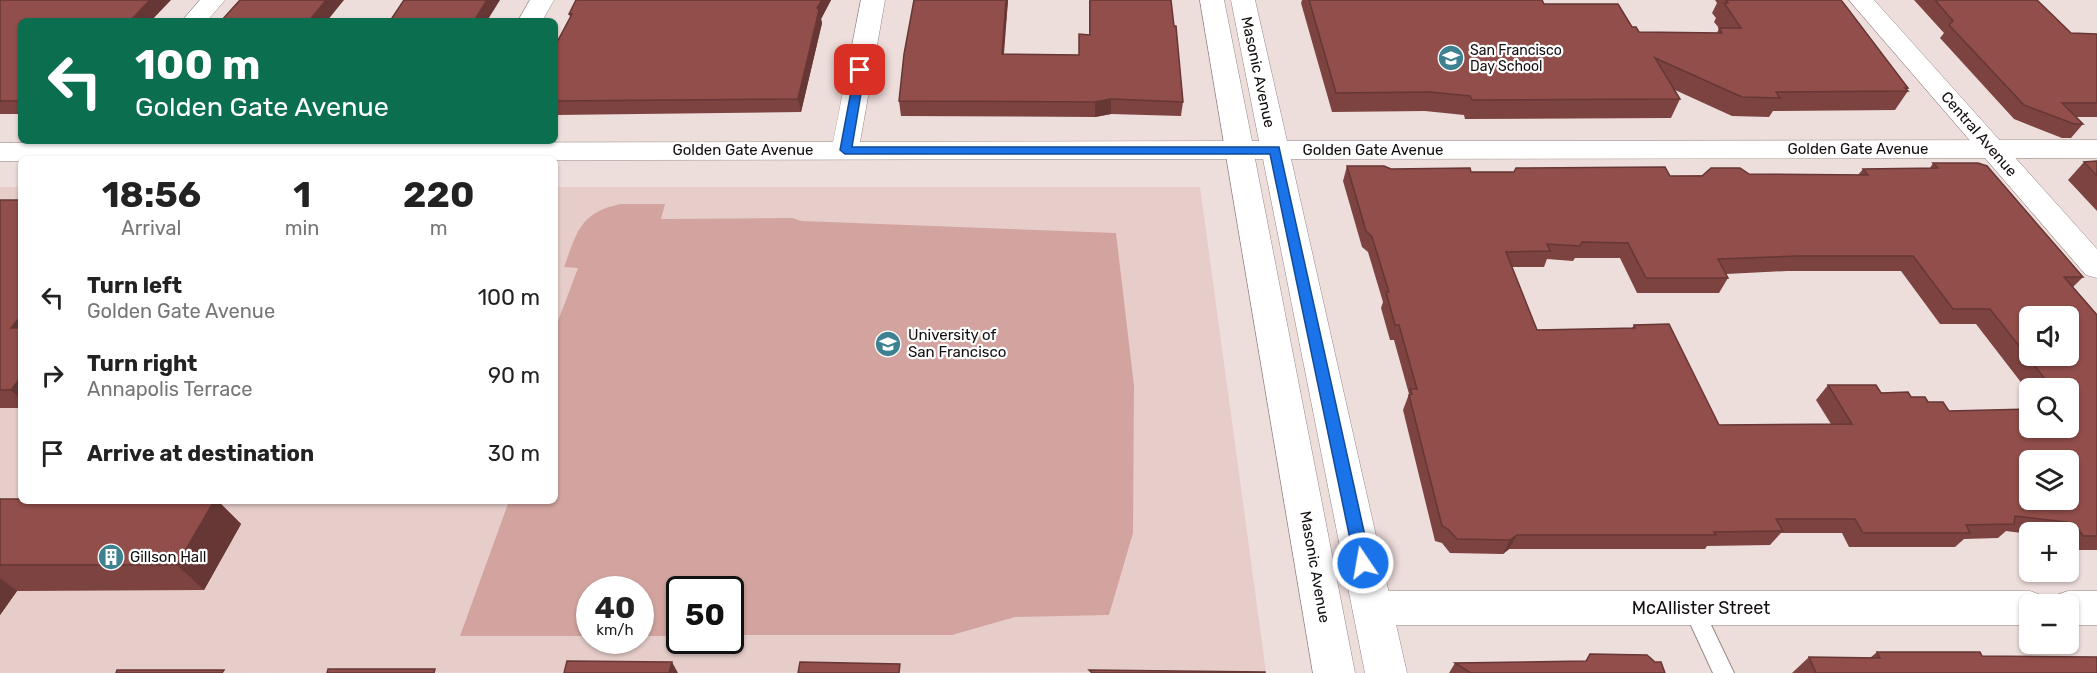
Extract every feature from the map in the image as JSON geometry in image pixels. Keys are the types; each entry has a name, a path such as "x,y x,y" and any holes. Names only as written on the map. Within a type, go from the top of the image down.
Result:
{"main road":[{"name":"Masonic Avenue","path":"1212,0 1334,673"},
{"name":"Masonic Avenue","path":"1243,0 1386,673"},
{"name":"Golden Gate Avenue","path":"1238,150 2097,148"}],"street":[{"path":"197,18 213,0"},
{"path":"532,18 542,0"},
{"path":"845,150 873,0"},
{"name":"Central Avenue","path":"1861,0 2097,268"},
{"name":"Golden Gate Avenue","path":"0,152 82,146 189,155 462,146 493,155 845,150 1238,150"},
{"name":"McAllister Street","path":"1372,608 2019,608"},
{"path":"2079,608 2097,608"}],"lane":[{"path":"1693,608 1724,673"}],"shaded area":[{"name":"University of San Francisco","path":"0,187 18,187 18,504 558,504 558,187 1200,187 1266,672 0,673"},
{"path":"621,204 665,204 661,219 792,218 802,221 1116,233 1134,386 1133,533 1109,615 1015,617 952,635 744,635 744,576 666,576 666,636 654,636 654,576 576,576 576,636 460,636 508,504 558,504 558,321 578,268 564,267 582,225 597,212"}],"building":[{"path":"0,0 150,0 133,18 18,18 18,101 0,101"},
{"path":"240,0 326,0 311,18 224,18"},
{"path":"404,0 487,0 476,18 392,18"},
{"path":"576,0 822,0 817,8 819,10 798,99 558,101 558,40 572,14 569,14"},
{"path":"914,0 1006,0 1002,54 1079,55 1079,34 1090,35 1090,0 1171,0 1174,26 1176,26 1183,102 1111,99 1095,102 899,101 904,54"},
{"path":"1309,0 1542,0 1544,4 1618,4 1632,27 1636,27 1639,32 1722,33 1719,28 1741,28 1724,3 1728,3 1726,0 1841,0 1908,91 1776,92 1780,98 1742,97 1655,58 1680,99 1472,100 1470,96 1430,92 1336,93"},
{"path":"1935,0 2037,0 2071,33 2097,34 2097,103 2062,103 2083,124 2074,124 2024,105 1949,25 1953,21"},
{"path":"2097,161 2097,176 2084,162"},
{"path":"1933,163 1978,163 1987,166 2083,277 2064,277 2097,315 2097,536 2083,536 2079,530 2079,522 2015,516 2014,524 1966,525 1970,533 1863,533 1855,519 1776,519 1783,531 1714,532 1716,535 1517,535 1510,540 1457,539 1442,526 1409,395 1412,394 1410,389 1417,389 1399,325 1395,325 1386,292 1389,292 1372,237 1366,231 1347,166 1384,166 1391,169 1470,168 1471,172 1514,172 1516,168 1665,167 1670,176 1702,176 1711,168 1740,168 1749,174 1868,175 1863,169 1938,168","holes":["1582,242 1628,243 1646,278 1728,278 1718,259 1913,256 1953,309 1990,309 2019,346 2019,306 2079,306 2079,366 2035,366 2044,378 2079,378 2079,438 2019,438 2019,409 1949,411 1943,402 1928,402 1925,397 1911,397 1908,392 1881,393 1876,385 1828,385 1852,424 1719,425 1669,324 1634,325 1635,328 1537,330 1506,252 1550,251 1547,244 1580,246"]},
{"path":"0,200 18,200 18,320 11,328 18,328 18,381 11,390 0,390"},
{"path":"0,499 18,499 18,504 212,504 177,565 0,565"},
{"path":"1877,652 1980,652 1982,656 2097,657 2097,673 1816,673 1809,657 1880,658"},
{"path":"1590,654 1647,655 1655,662 1661,662 1665,673 1471,673 1455,663 1586,661"},
{"path":"567,661 672,662 669,673 564,673"},
{"path":"800,662 900,664 899,673 798,673"},
{"path":"328,669 435,669 434,673 327,673"},
{"path":"117,670 224,670 222,673 116,673"},
{"path":"1089,670 1265,672 1265,673 1092,673"}],"place":[{"name":"San Francisco Day School","path":"1451,58"},
{"name":"University of San Francisco","path":"888,344"},
{"name":"Gillson Hall","path":"111,557"}],"route":[{"path":"860,70 845,150 1275,150 1363,563"}]}
